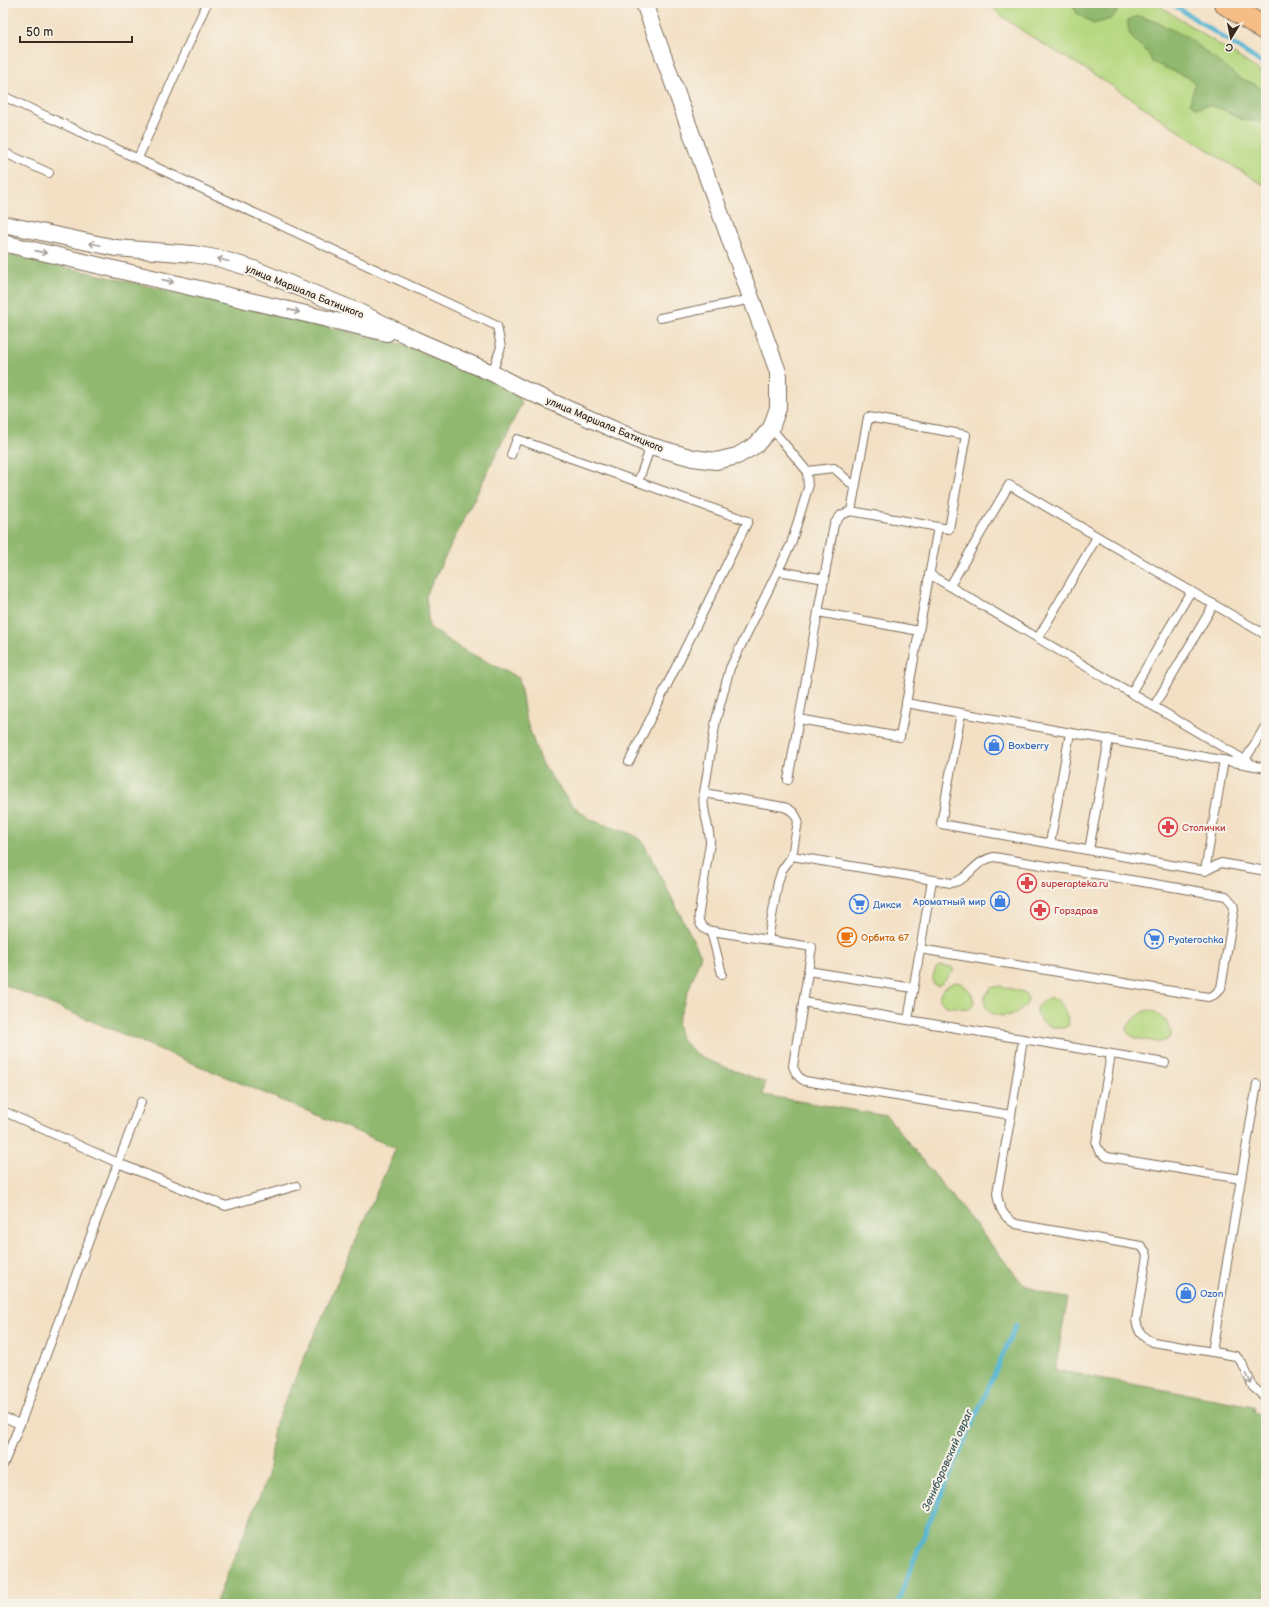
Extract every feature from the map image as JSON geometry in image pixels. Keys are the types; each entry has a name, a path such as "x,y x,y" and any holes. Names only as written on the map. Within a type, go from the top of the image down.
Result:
{"highway":[{"path":"1225,3 1266,30"}],"street":[{"path":"644,3 778,372 778,408 771,428"},
{"name":"улица Маршала Батицкого","path":"3,224 116,248 193,254 248,267 282,279 361,313 414,339 492,373 523,389 651,446 693,458 716,461 737,456 756,445 771,428"},
{"name":"улица Маршала Батицкого","path":"3,243 414,339"}],"lane":[{"path":"138,158 207,3"},
{"path":"3,96 497,326 501,348 492,373"},
{"path":"3,152 49,173"},
{"path":"660,318 752,299"},
{"path":"788,780 834,524 841,515 851,511 949,529 966,435 868,417 851,511"},
{"path":"771,428 807,471 808,488 791,544 730,668 716,720 704,794 703,806 710,842 698,920 703,927 711,931 812,948 793,1066 795,1072 801,1079 805,1081 1011,1115"},
{"path":"511,455 516,439 748,521 630,762"},
{"path":"638,482 651,446"},
{"path":"807,471 834,468 855,487"},
{"path":"950,586 1009,485 1266,635"},
{"path":"799,719 900,737 938,527"},
{"path":"1038,638 1097,537"},
{"path":"778,571 824,579"},
{"path":"929,574 1255,766"},
{"path":"1131,692 1191,591"},
{"path":"1154,706 1214,604"},
{"path":"818,612 919,631"},
{"path":"906,703 1266,768"},
{"path":"961,713 941,824 1204,871 1221,863 1266,871"},
{"path":"1245,760 1266,725"},
{"path":"1050,843 1070,732"},
{"path":"1089,850 1109,739"},
{"path":"1204,871 1224,760"},
{"path":"704,794 784,807 796,816 798,821 792,856 782,870 778,882 768,940"},
{"path":"792,856 950,883 961,880 978,863 994,857 1226,896 1232,904 1234,915 1221,988 1214,995 1208,997 920,949"},
{"path":"908,1020 932,880"},
{"path":"711,931 721,955 722,974"},
{"path":"808,971 913,988"},
{"path":"803,1002 1166,1063"},
{"path":"1024,1039 998,1194 999,1204 1006,1216 1016,1224 1141,1246 1146,1252 1147,1256 1136,1320 1137,1328 1140,1334 1153,1342 1236,1356 1242,1363 1253,1387 1266,1398"},
{"path":"1111,1054 1096,1144 1099,1152 1107,1157 1241,1179"},
{"path":"1212,1352 1257,1084"},
{"path":"3,1465 20,1424 141,1102"},
{"path":"3,1111 118,1163 226,1206 296,1186"},
{"path":"3,1417 20,1424"}],"green space":[{"path":"987,3 1155,3 1266,75 1266,186 1202,146 1084,68 1027,34 999,14"},
{"path":"1071,3 1117,3 1119,9 1111,19 1093,24 1077,13"},
{"path":"1138,16 1154,21 1187,37 1239,78 1254,84 1266,92 1266,123 1241,119 1224,110 1209,105 1197,108 1190,103 1195,84 1190,78 1152,62 1147,52 1132,38 1129,32 1128,20"},
{"path":"3,253 398,343 513,387 522,403 426,595 429,627 460,648 519,678 525,716 541,763 571,804 591,820 634,835 643,842 701,955 677,1023 681,1039 694,1052 704,1059 765,1082 763,1095 887,1116 1023,1284 1049,1295 1068,1298 1055,1370 1253,1406 1254,1413 1266,1417 1266,1604 215,1604 268,1476 274,1427 396,1148 3,984"},
{"path":"940,966 952,967 954,971 940,985 937,986 933,984 933,976 936,968"},
{"path":"957,982 964,985 973,997 974,1005 969,1009 946,1006 939,1000 940,994 945,988"},
{"path":"1000,986 1024,992 1027,1000 1025,1006 1018,1012 1009,1015 1000,1016 992,1013 986,1007 985,996 991,988"},
{"path":"1048,998 1058,1000 1062,1005 1069,1022 1069,1025 1065,1028 1050,1026 1039,1019 1037,1009 1040,1003"},
{"path":"1150,1010 1156,1012 1165,1021 1166,1020 1170,1029 1170,1037 1162,1042 1136,1038 1127,1031 1129,1024 1134,1019 1143,1012"}],"waterway":[{"path":"1171,3 1266,66"},
{"name":"Зениборовский овраг","path":"897,1604 927,1527 1016,1325"}],"place":[{"name":"Boxberry","path":"994,745"},
{"name":"Столички","path":"1168,827"},
{"name":"superapteka.ru","path":"1027,883"},
{"name":"Ароматный мир","path":"1000,901"},
{"name":"Дикси","path":"859,904"},
{"name":"Горздрав","path":"1040,910"},
{"name":"Орбита 67","path":"847,937"},
{"name":"Pyaterochka","path":"1154,939"},
{"name":"Ozon","path":"1186,1293"}]}
